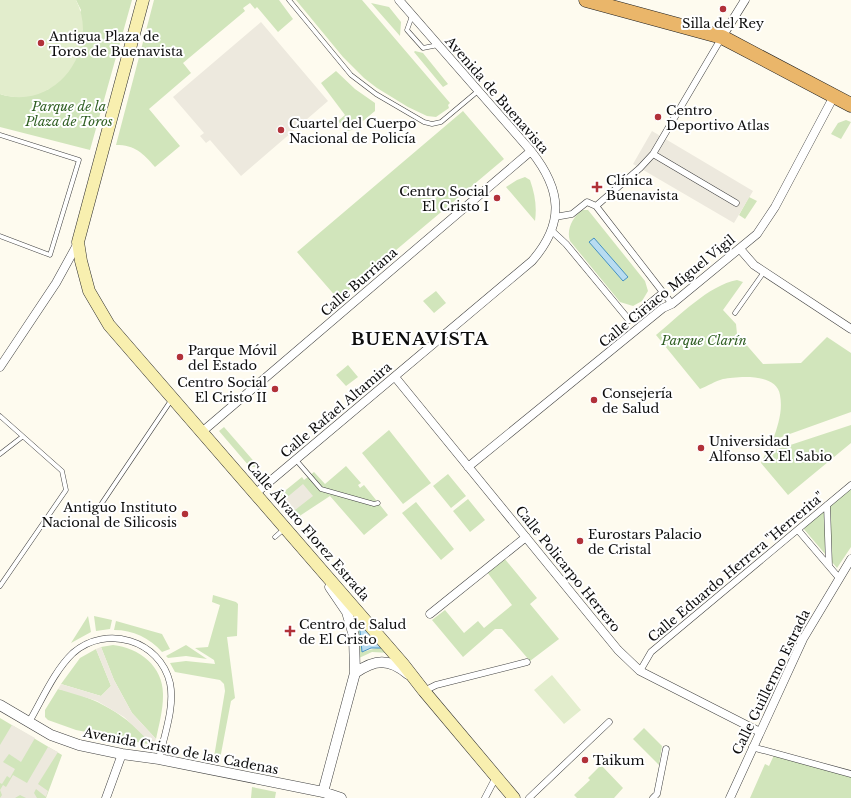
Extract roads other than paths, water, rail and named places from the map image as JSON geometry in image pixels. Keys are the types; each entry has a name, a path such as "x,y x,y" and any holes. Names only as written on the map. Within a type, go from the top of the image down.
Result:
{"highway":[{"path":"586,0 722,37 834,96 850,102"}],"main road":[{"path":"78,242 143,0"},
{"name":"Calle Álvaro Florez Estrada","path":"78,242 81,261 89,291 109,325 172,399 203,431 398,658 514,798"}],"street":[{"name":"Avenida de Buenavista","path":"399,0 531,151 546,171 554,199 555,217"},
{"path":"596,206 640,168 653,154 745,0"},
{"name":"Calle Ciriaco Miguel Vigil","path":"468,467 663,308 672,304 757,234 772,212 834,96"},
{"name":"Calle Burriana","path":"203,431 531,151"},
{"path":"653,154 736,203"},
{"path":"555,217 572,214 587,202 596,206 672,304"},
{"name":"Calle Rafael Altamira","path":"256,493 532,261 542,250 552,231 555,217"},
{"path":"552,231 566,244 629,320 663,292"},
{"path":"0,367 56,283 78,242"},
{"path":"740,249 754,265 851,329"},
{"name":"Calle Policarpo Herrero","path":"395,377 618,650 640,671 760,732"},
{"name":"Calle Eduardo Herrera \"Herrerita\"","path":"640,671 651,652 851,485"},
{"path":"827,505 829,566"},
{"path":"798,530 839,578"},
{"path":"430,614 526,537"},
{"name":"Calle Guillermo Estrada","path":"730,798 752,747 803,639 851,559"},
{"path":"317,565 347,612 354,636 355,673 322,795"},
{"path":"29,722 52,682 73,653 85,645 105,638 127,639 141,645 153,655 162,667 170,683 170,704 159,758"},
{"path":"355,673 367,664 382,662 400,667 414,679"},
{"path":"424,691 436,685 527,662"},
{"name":"Avenida Cristo de las Cadenas","path":"0,704 51,735 78,745 122,754 159,758 341,798"},
{"path":"529,798 609,722"},
{"path":"752,747 851,774"},
{"path":"653,798 657,794 666,749"},
{"path":"106,798 122,754"},
{"path":"485,798 496,777"}],"lane":[{"path":"289,0 336,59 362,84 424,122 432,124 441,122 478,91"},
{"path":"412,16 407,30 423,48 438,45"},
{"path":"0,135 79,160 50,255 0,236"},
{"path":"735,313 764,272"},
{"path":"102,503 172,399"},
{"path":"0,416 62,471 66,490 0,586"},
{"path":"0,454 22,437"},
{"path":"296,460 321,489 378,504"},
{"path":"275,537 285,528"}],"water":[{"path":"594,238 628,277 623,281 589,242"},
{"path":"359,621 385,648 371,648 362,652"}],"place":[{"name":"Silla del Rey","path":"723,9"},
{"name":"Antigua Plaza de Toros de Buenavista","path":"41,43"},
{"name":"Centro Deportivo Atlas","path":"658,117"},
{"name":"Cuartel del Cuerpo Nacional de Policía","path":"281,130"},
{"name":"Clínica Buenavista","path":"597,187"},
{"name":"Centro Social El Cristo I","path":"497,198"},
{"name":"Parque Móvil del Estado","path":"180,357"},
{"name":"Centro Social El Cristo II","path":"275,389"},
{"name":"Consejería de Salud","path":"594,400"},
{"name":"Universidad Alfonso X El Sabio","path":"701,448"},
{"name":"Antiguo Instituto Nacional de Silicosis","path":"185,514"},
{"name":"Eurostars Palacio de Cristal","path":"580,541"},
{"name":"Centro de Salud de El Cristo","path":"290,631"},
{"name":"Taikum","path":"585,760"}],"district":[{"name":"BUENAVISTA","path":"420,339"}],"park label":[{"name":"Parque de la Plaza de Toros","path":"69,114"},
{"name":"Parque Clarín","path":"704,340"}]}
